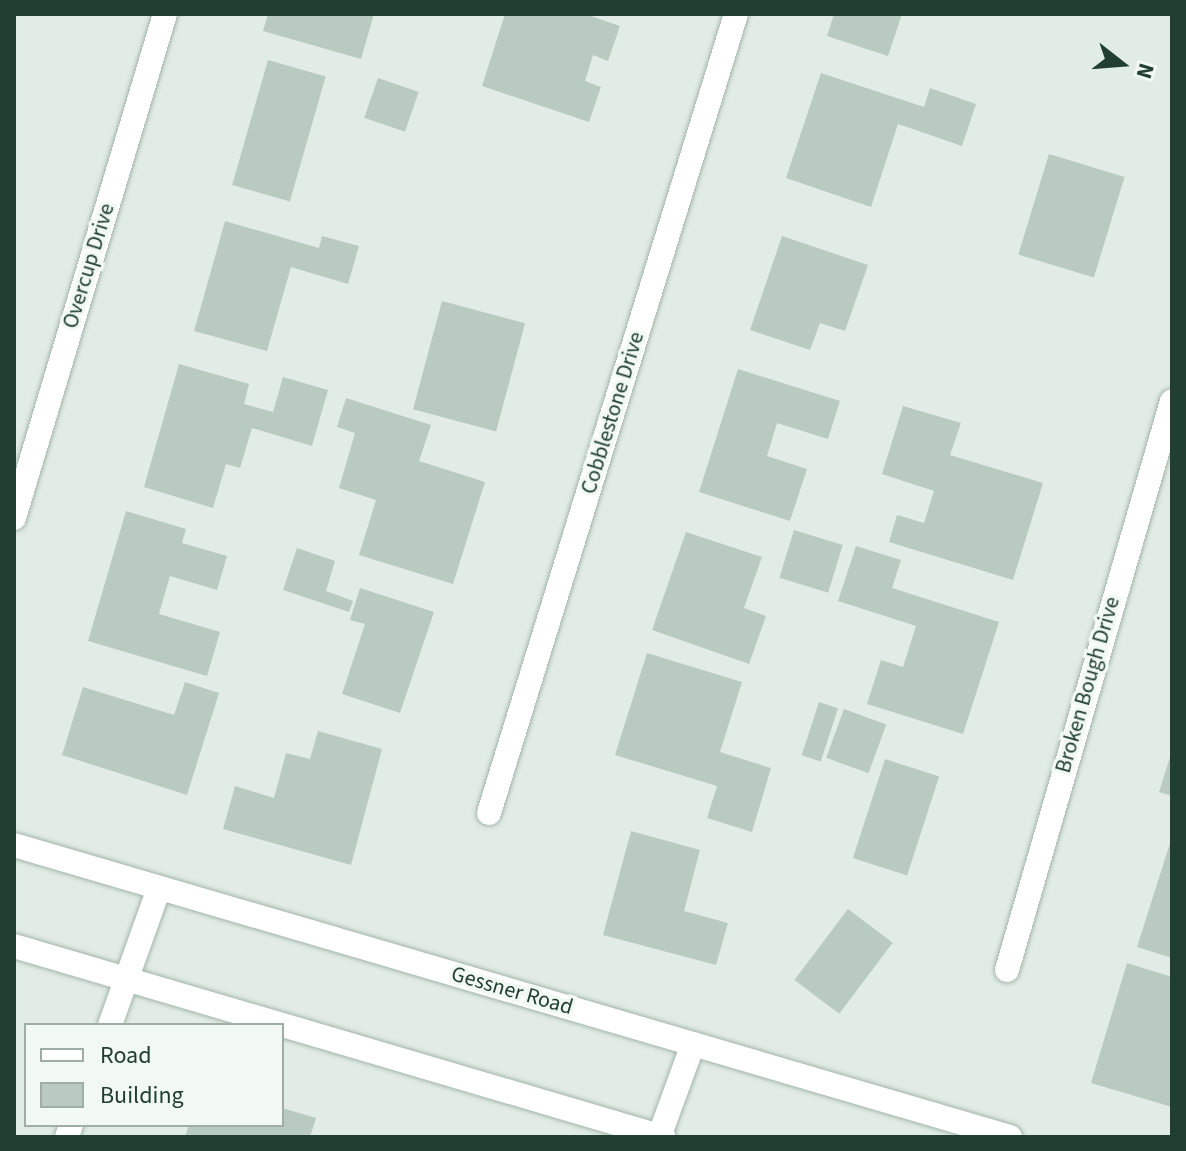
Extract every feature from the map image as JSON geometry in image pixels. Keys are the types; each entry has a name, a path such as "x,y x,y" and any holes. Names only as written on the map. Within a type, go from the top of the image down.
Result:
{"street":[{"name":"Overcup Drive","path":"14,518 165,14"},
{"name":"Cobblestone Drive","path":"489,813 736,14"},
{"name":"Broken Bough Drive","path":"1007,970 1172,401"},
{"name":"Gessner Road","path":"14,845 1010,1137"},
{"path":"111,1023 159,888"},
{"path":"14,946 278,1023"},
{"path":"284,1025 660,1137 693,1044"}],"building":[{"path":"268,14 374,14 361,59 263,31"},
{"path":"505,14 585,14 620,26 608,61 593,55 585,81 601,87 589,122 482,86"},
{"path":"834,14 902,14 888,56 827,36"},
{"path":"268,60 326,77 290,202 232,185"},
{"path":"821,73 924,107 930,88 976,104 962,146 898,124 871,207 786,178"},
{"path":"378,78 419,92 405,132 364,118"},
{"path":"1049,154 1125,177 1094,278 1018,254"},
{"path":"225,221 319,248 322,236 359,246 348,284 291,267 267,351 194,331"},
{"path":"782,236 868,265 845,331 820,323 810,350 750,330"},
{"path":"442,301 525,323 496,431 413,409"},
{"path":"179,364 249,384 244,404 273,412 283,377 328,390 312,446 252,428 240,468 226,464 213,508 144,487"},
{"path":"738,369 840,401 828,439 777,423 767,456 807,469 790,521 699,492"},
{"path":"346,398 431,425 419,461 485,482 453,584 359,555 376,500 339,488 355,433 337,427"},
{"path":"903,406 961,423 950,455 1043,483 1013,580 889,542 897,515 924,523 934,491 882,474"},
{"path":"126,511 186,529 182,543 227,556 217,590 170,576 159,614 220,632 207,676 88,641"},
{"path":"794,530 843,545 828,593 779,578"},
{"path":"686,532 762,557 744,608 766,616 749,664 652,630"},
{"path":"856,546 901,560 892,588 999,622 963,734 867,704 881,660 903,667 916,626 838,601"},
{"path":"297,548 335,561 326,591 353,601 349,612 283,590"},
{"path":"360,588 434,612 400,713 342,694 365,624 350,620"},
{"path":"647,653 742,682 720,752 771,768 752,832 707,818 717,786 615,755"},
{"path":"185,682 219,693 187,795 62,755 83,687 174,715"},
{"path":"819,702 838,708 821,761 802,755"},
{"path":"844,709 886,724 869,773 826,758"},
{"path":"318,731 382,749 351,865 223,829 235,786 274,798 286,753 310,759"},
{"path":"1172,754 1172,796 1159,792"},
{"path":"885,759 939,777 907,876 853,858"},
{"path":"631,831 700,850 684,911 728,923 716,965 603,935"},
{"path":"1172,840 1172,958 1137,947"},
{"path":"848,909 893,943 839,1014 794,980"},
{"path":"1127,963 1172,977 1172,1107 1091,1083"},
{"path":"284,1109 316,1118 310,1137 185,1137 188,1127 284,1127"}]}
